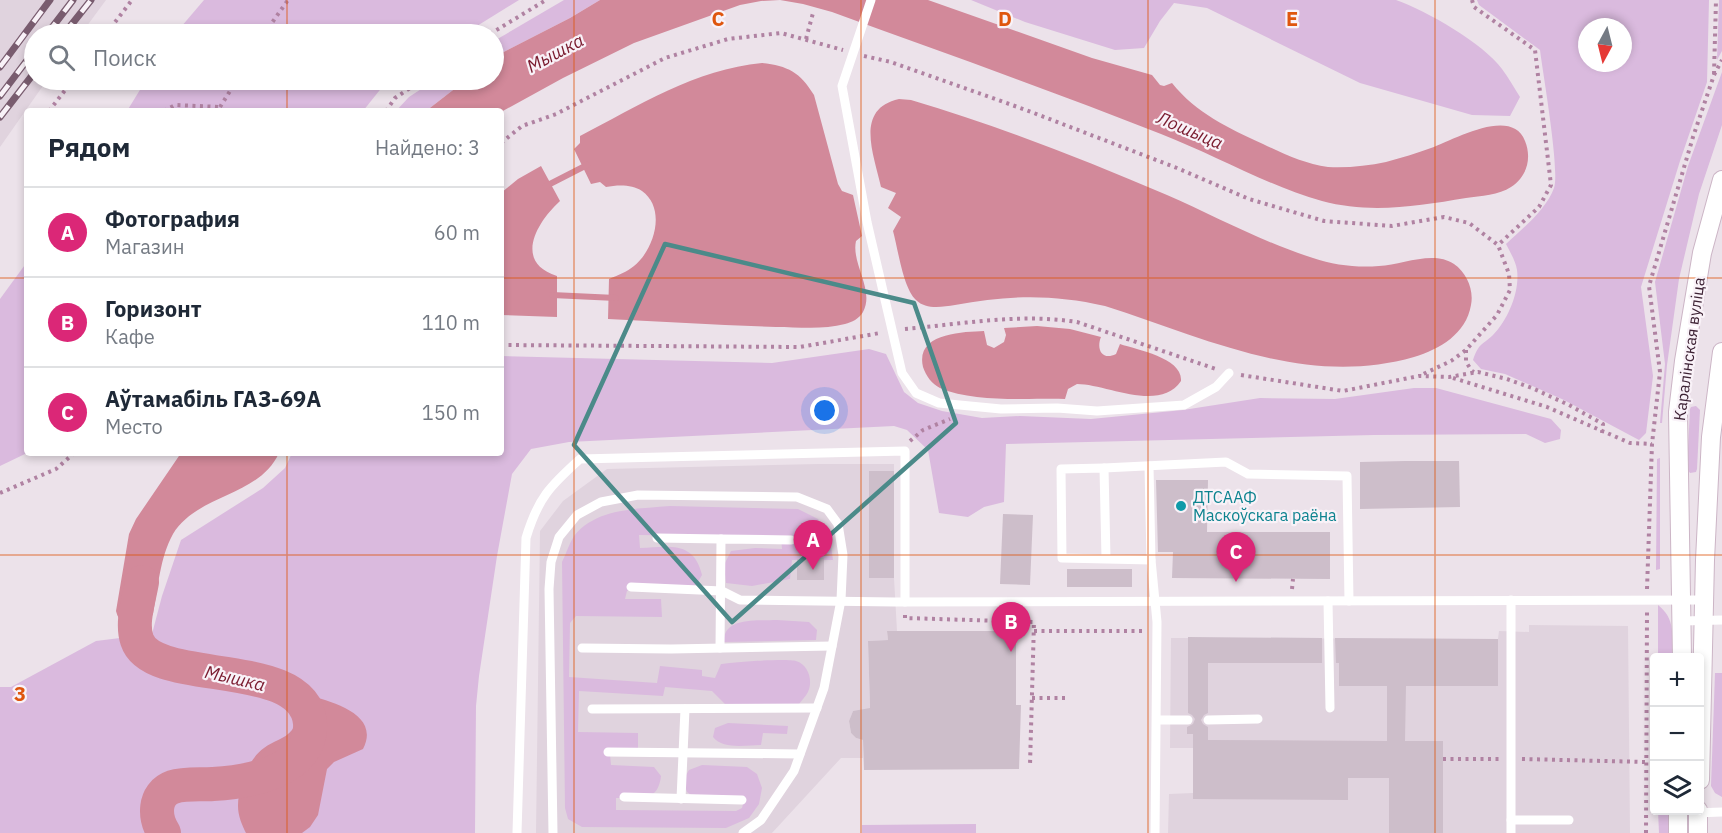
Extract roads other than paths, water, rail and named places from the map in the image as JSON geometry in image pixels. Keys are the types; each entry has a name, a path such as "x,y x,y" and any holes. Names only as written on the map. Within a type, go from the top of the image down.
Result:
{"main road":[{"name":"Каралінская вуліца","path":"1682,653 1678,412 1702,253 1722,180"},
{"name":"Каралінская вуліца","path":"1702,761 1713,621 1704,600 1715,520 1711,437 1722,352"},
{"path":"1680,520 1715,520"},
{"path":"1678,815 1678,833"},
{"path":"1698,815 1698,833"}],"lane":[{"path":"871,0 842,86 867,222 902,372 916,393 939,403 1001,409 1057,408 1097,411 1184,405 1216,387 1229,373"},
{"path":"517,833 526,538 533,515 551,485 580,459 905,451 905,602"},
{"path":"1151,560 1062,558 1061,469 1227,462 1248,474 1347,476 1349,601"},
{"path":"1149,466 1151,560 1157,631 1155,833"},
{"path":"1104,468 1106,558"},
{"path":"553,833 549,589 550,562 559,537 577,515 601,502 638,495 797,497 827,509 838,525 843,555 841,600 824,688 794,771 761,820 743,833"},
{"path":"657,538 791,540"},
{"path":"720,648 721,539"},
{"path":"631,587 722,591 740,600 905,602 1704,600"},
{"path":"1511,600 1511,833"},
{"path":"1328,601 1330,708"},
{"path":"1683,621 1713,621"},
{"path":"582,648 832,646"},
{"path":"592,709 817,708"},
{"path":"681,799 685,709"},
{"path":"1208,720 1258,719"},
{"path":"1157,720 1188,720"},
{"path":"608,752 800,754"},
{"path":"624,797 742,800"},
{"path":"1704,812 1722,812"},
{"path":"1511,820 1569,820"}],"water":[{"path":"600,0 780,0 740,5 634,43 504,110 504,108 430,108 453,90 504,90 504,52"},
{"name":"Лошыца","path":"780,0 928,0 1092,58 1152,75 1160,85 1172,83 1191,103 1225,126 1287,155 1319,166 1350,167 1386,162 1431,148 1481,128 1508,126 1518,131 1525,141 1528,154 1527,167 1516,183 1506,190 1490,195 1430,204 1376,208 1322,201 1281,187 1181,142 1038,87 832,12"},
{"path":"762,63 786,68 804,81 814,95 838,184 842,191 853,195 862,236 856,241 855,250 865,286 866,304 863,312 848,323 819,328 608,319 609,279 628,270 641,259 652,240 656,218 650,199 642,191 634,187 606,187 600,182 591,184 574,149 580,143 580,136 668,90 714,73"},
{"path":"899,99 911,100 944,110 1040,144 1167,195 1294,252 1321,260 1362,267 1427,258 1446,260 1459,268 1469,282 1472,299 1468,315 1458,332 1442,345 1424,354 1374,365 1334,367 1295,363 1256,355 1105,306 1067,299 1030,297 994,299 929,307 916,300 904,278 893,231 901,217 888,208 896,193 881,187 870,135 876,112 885,104"},
{"path":"541,166 560,201 537,230 533,241 536,261 544,270 557,276 557,317 504,315 504,191 518,179"},
{"path":"1037,326 1070,329 1101,337 1099,346 1101,353 1107,356 1116,354 1120,344 1148,352 1175,366 1180,373 1181,381 1171,390 1160,395 1146,396 1077,384 1068,389 1065,399 1001,399 969,396 940,388 934,384 923,367 922,356 926,347 942,337 964,332 984,331 987,345 994,348 1004,342 1006,335 1004,328"},
{"path":"179,456 277,456 270,467 257,479 197,511 173,534 160,573 153,614 144,625 133,628 123,623 116,611 129,534 136,519"},
{"path":"308,695 341,706 360,718 367,737 363,749 334,762 327,769 318,815 310,827 302,833 246,833 239,817 238,806 245,774 258,753 292,730 295,722 296,699 299,696"}],"waterway":[{"path":"546,186 587,165"},
{"path":"552,295 616,298"},
{"name":"Мышка","path":"142,582 136,611 135,633 137,640 149,655 170,664 257,680 283,688 301,702 310,723 308,739 301,752 290,763 276,771 228,783 183,785 166,790 157,807 158,820 164,833"}],"railway":[{"path":"32,24 50,0"},
{"path":"55,24 73,0"},
{"path":"72,24 91,0"},
{"path":"0,67 24,35"},
{"path":"0,96 24,64"},
{"path":"0,117 24,86"}],"place":[{"name":"ДТСААФ Маскоўскага раёна","path":"1181,506"},
{"name":"Фотография","path":"813,570"},
{"name":"Аўтамабіль ГАЗ-69А","path":"1236,582"},
{"name":"Горизонт","path":"1011,652"}]}
